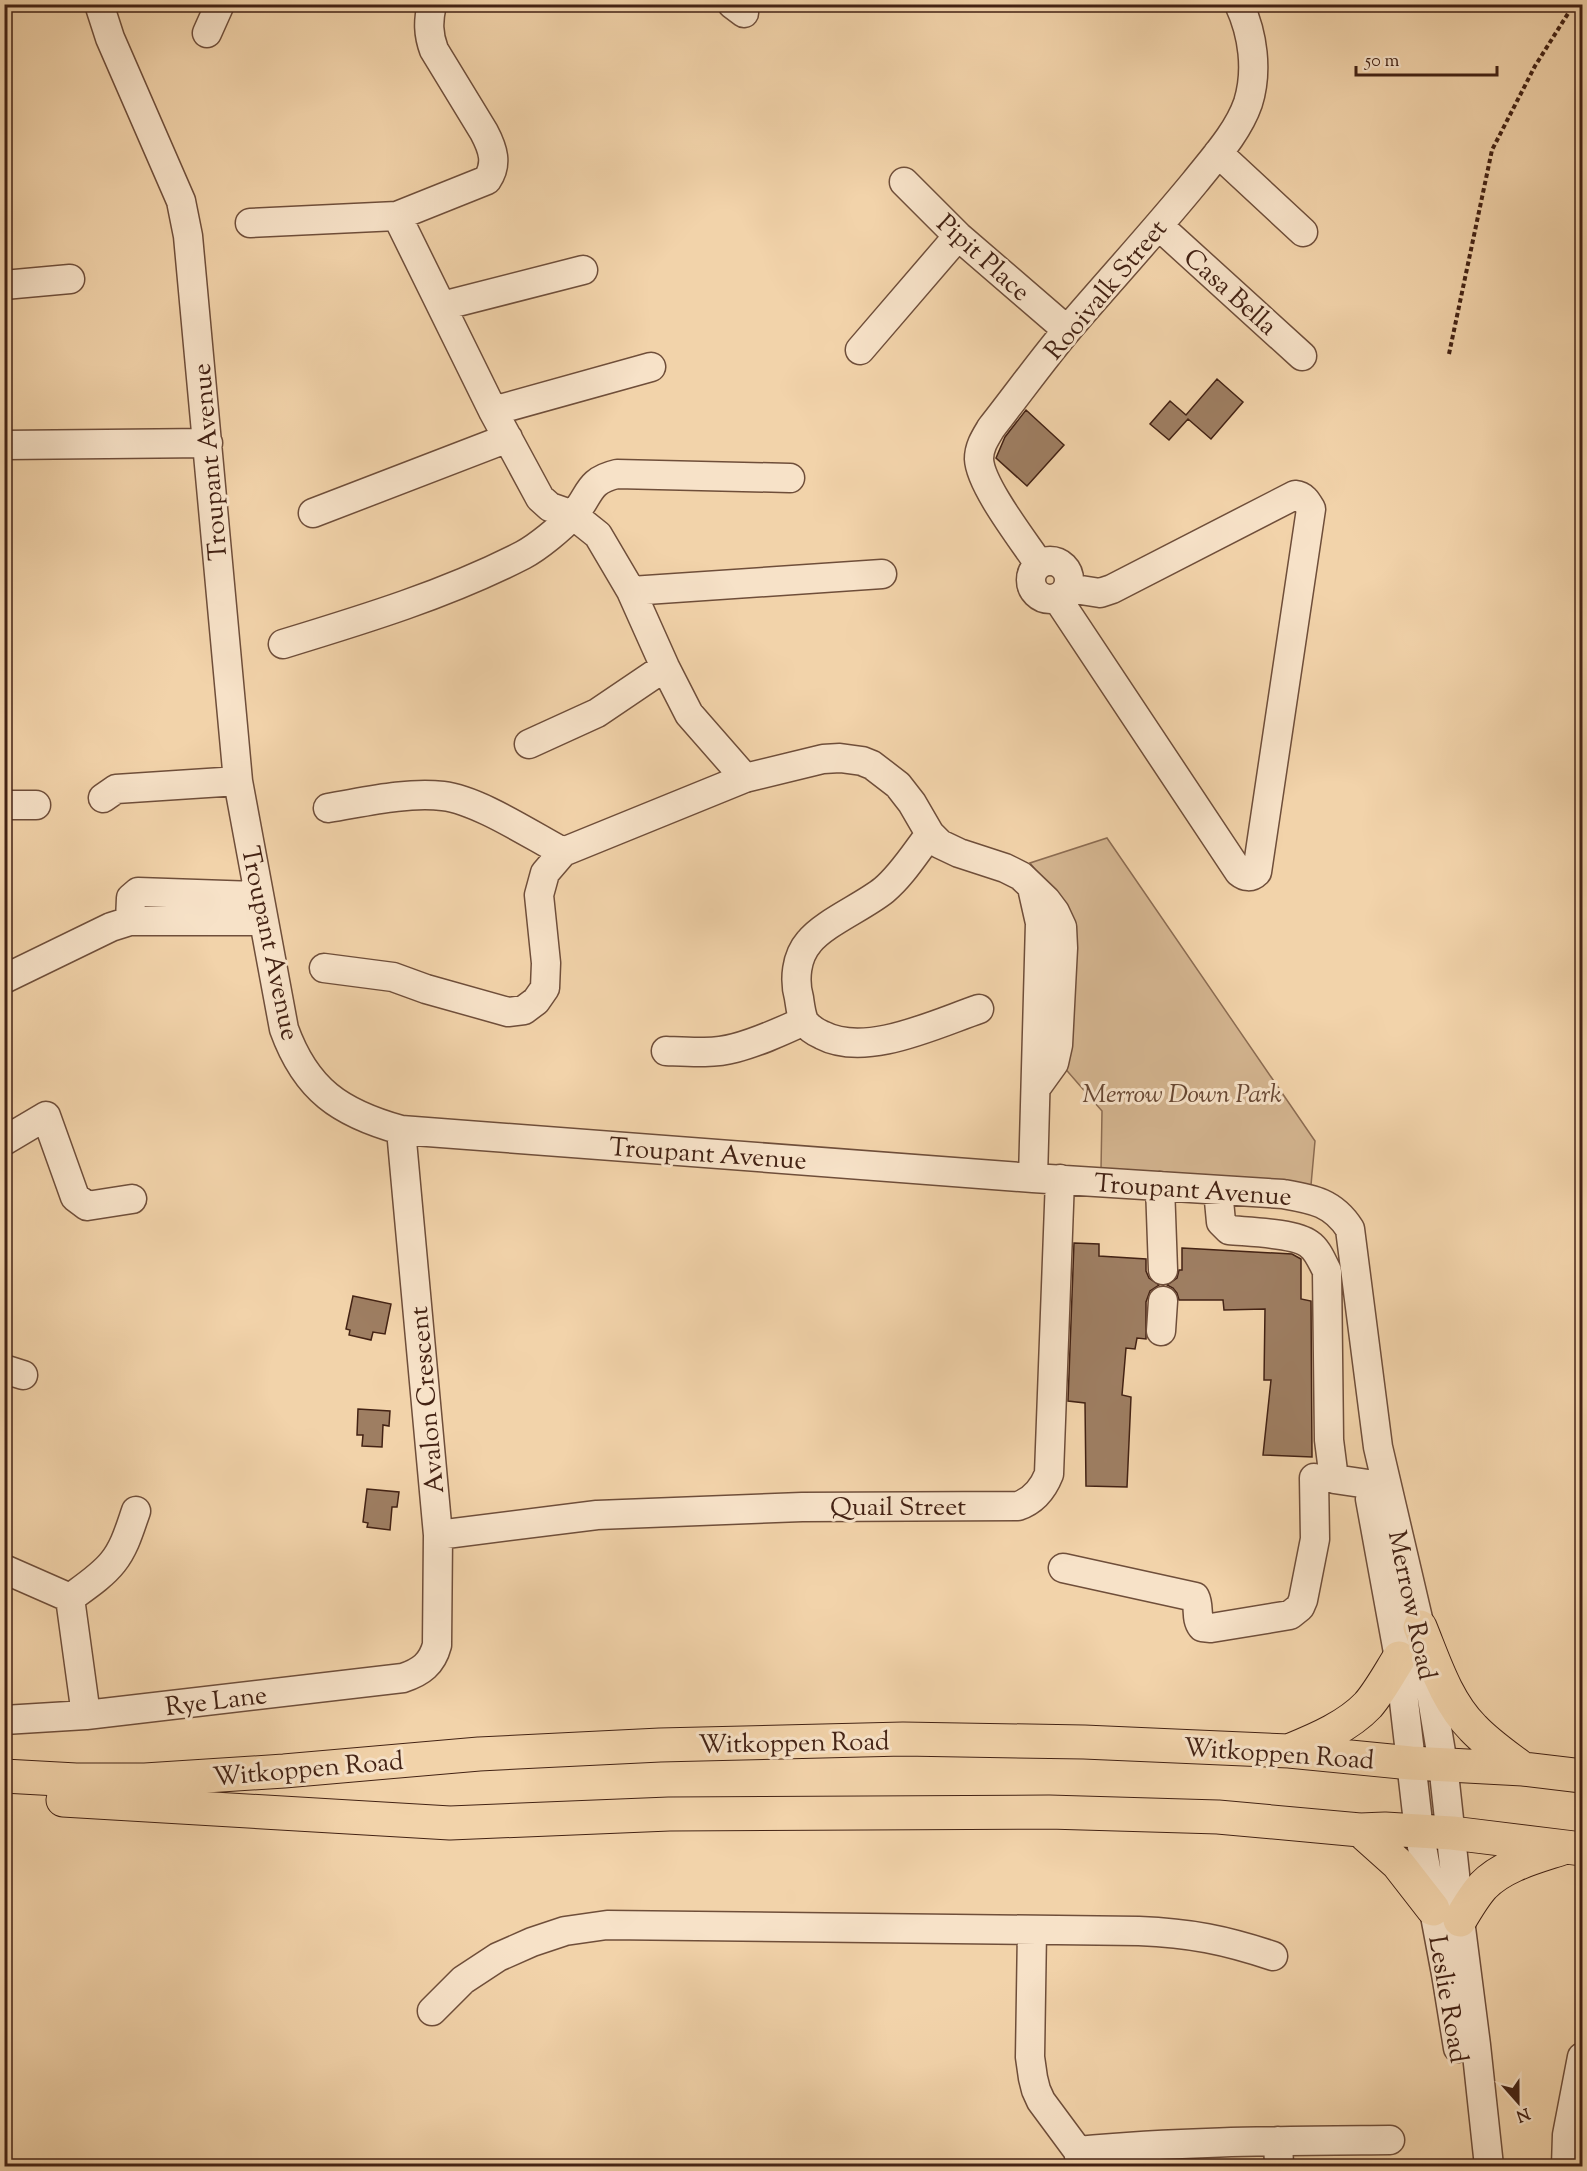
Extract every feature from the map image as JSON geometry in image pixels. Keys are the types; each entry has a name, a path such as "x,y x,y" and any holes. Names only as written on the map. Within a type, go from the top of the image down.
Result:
{"main road":[{"path":"1420,1627 1445,1687 1460,1713 1483,1738 1523,1769"},
{"path":"1289,1751 1316,1740 1358,1715 1375,1696 1399,1658"},
{"name":"Witkoppen Road","path":"4,1776 76,1780 145,1780 284,1771 478,1754 660,1744 891,1739 1084,1742 1289,1751 1411,1763 1523,1769 1582,1776"},
{"name":"Witkoppen Road","path":"4,1797 415,1823 508,1822 669,1814 1049,1812 1218,1817 1360,1830 1452,1833 1575,1847"},
{"path":"1360,1830 1398,1864 1446,1914 1474,1897 1493,1877 1520,1864 1575,1847"}],"street":[{"name":"Troupant Avenue","path":"99,4 110,38 181,201 185,217 238,781 284,1029 290,1046 316,1086 331,1100 370,1122 401,1130 1283,1194 1311,1199 1327,1205 1344,1219 1350,1229"},
{"path":"207,33 220,4"},
{"path":"250,223 397,216 487,180 493,167 493,154 484,132 429,38 428,21 432,4"},
{"name":"Rooivalk Street","path":"1062,593 1069,578 1062,566 1053,561 1040,564 984,482 979,459 981,446 991,428 1067,330 1159,226 1218,153 1240,120 1248,103 1253,68 1248,28 1239,4"},
{"path":"1218,153 1303,232"},
{"name":"Pipit Place","path":"904,182 958,236 1067,330"},
{"path":"397,216 493,411 542,501 550,507 573,515 598,535 631,591 665,667 694,721 745,778"},
{"name":"Casa Bella","path":"1159,226 1302,356"},
{"path":"860,350 958,236"},
{"path":"442,306 584,270"},
{"path":"4,285 70,279"},
{"path":"493,411 651,367"},
{"path":"313,513 508,438"},
{"path":"4,445 207,444"},
{"path":"283,644 390,611 443,591 524,554 573,515 592,486 603,477 617,474 790,478"},
{"path":"1295,495 1304,498 1308,503 1311,509 1257,872 1254,875 1248,876 1239,872 1062,593 1100,593 1112,590 1295,495"},
{"path":"631,591 882,574"},
{"path":"529,744 597,713 665,667"},
{"path":"324,968 393,977 426,989 508,1012 524,1010 536,1001 545,988 546,963 539,895 545,873 563,852 745,778 823,759 840,758 862,760 882,771 898,785 912,803 930,834 884,890 819,932 807,944 798,963 796,976 797,993 804,1021 826,1037 849,1043 862,1043 894,1038 979,1009"},
{"path":"103,798 116,789 238,781"},
{"path":"328,808 413,795 444,796 472,804 563,852"},
{"path":"4,805 36,805"},
{"name":"Quail Street","path":"438,1535 597,1515 802,1507 1018,1506 1026,1503 1042,1489 1049,1474 1047,1178 1036,1088 1054,1063 1058,1045 1062,927 1046,900 1021,876 950,849 940,844 930,834"},
{"path":"4,979 111,927 130,921 261,908"},
{"path":"666,1051 702,1052 734,1048 767,1038 804,1021"},
{"path":"4,1141 46,1116 75,1197 87,1206 132,1199"},
{"name":"Avalon Crescent","path":"401,1130 438,1535 437,1645 425,1668"},
{"path":"1160,1186 1163,1270"},
{"path":"1218,1190 1221,1222 1227,1228 1296,1238 1308,1243 1316,1251 1327,1271 1329,1440 1334,1479 1376,1483"},
{"name":"Merrow Road","path":"1350,1229 1378,1447 1376,1483 1419,1831"},
{"path":"1327,1271 1355,1269"},
{"path":"1161,1331 1163,1301"},
{"path":"1063,1568 1195,1597 1198,1603 1198,1623 1202,1628 1290,1614 1300,1607 1303,1600 1314,1539 1314,1478"},
{"name":"Merrow Road","path":"1376,1483 1420,1627 1452,1833"},
{"path":"70,1598 101,1575 113,1562 123,1545 136,1511"},
{"path":"4,1569 70,1598"},
{"path":"70,1598 86,1715"},
{"name":"Rye Lane","path":"4,1720 86,1715 403,1678 425,1668"},
{"name":"Leslie Road","path":"1419,1831 1446,1914 1476,2045 1489,2166"},
{"name":"Leslie Road","path":"1452,1833 1446,1914 1479,2166"},
{"path":"432,2011 463,1980 498,1957 565,1931 607,1925 1082,1929 1170,1932 1205,1936 1273,1956"},
{"path":"1032,1930 1030,2057 1033,2078 1041,2101 1079,2159 1131,2146 1279,2154 1390,2140"},
{"path":"1566,2166 1567,2135 1582,2057"}],"path":[{"path":"1449,354 1492,150 1535,66 1574,4"}],"green space":[{"name":"Merrow Down Park","path":"1107,838 1315,1141 1311,1185 1101,1170 1102,1111 1062,1065 1073,918 1030,863"}],"building":[{"path":"1217,379 1243,402 1211,439 1188,419 1169,440 1150,424 1170,401 1186,415"},
{"path":"1026,410 1064,445 1027,486 996,458 1005,437"},
{"path":"1074,1243 1099,1244 1099,1256 1146,1259 1146,1271 1149,1278 1159,1285 1150,1291 1146,1302 1146,1339 1137,1338 1135,1349 1126,1348 1122,1395 1131,1397 1127,1487 1086,1486 1085,1403 1068,1401"},
{"path":"1182,1248 1292,1254 1301,1259 1301,1299 1311,1301 1312,1457 1263,1455 1271,1380 1264,1380 1265,1309 1224,1310 1223,1300 1179,1300 1173,1288 1167,1285 1177,1278 1179,1270 1182,1270"},
{"path":"353,1296 391,1304 385,1334 373,1332 371,1340 349,1335 350,1330 346,1329"},
{"path":"358,1409 390,1411 389,1426 383,1425 382,1447 362,1446 363,1435 357,1435"},
{"path":"367,1489 399,1492 397,1507 392,1507 390,1530 367,1527 368,1523 363,1522"}]}
